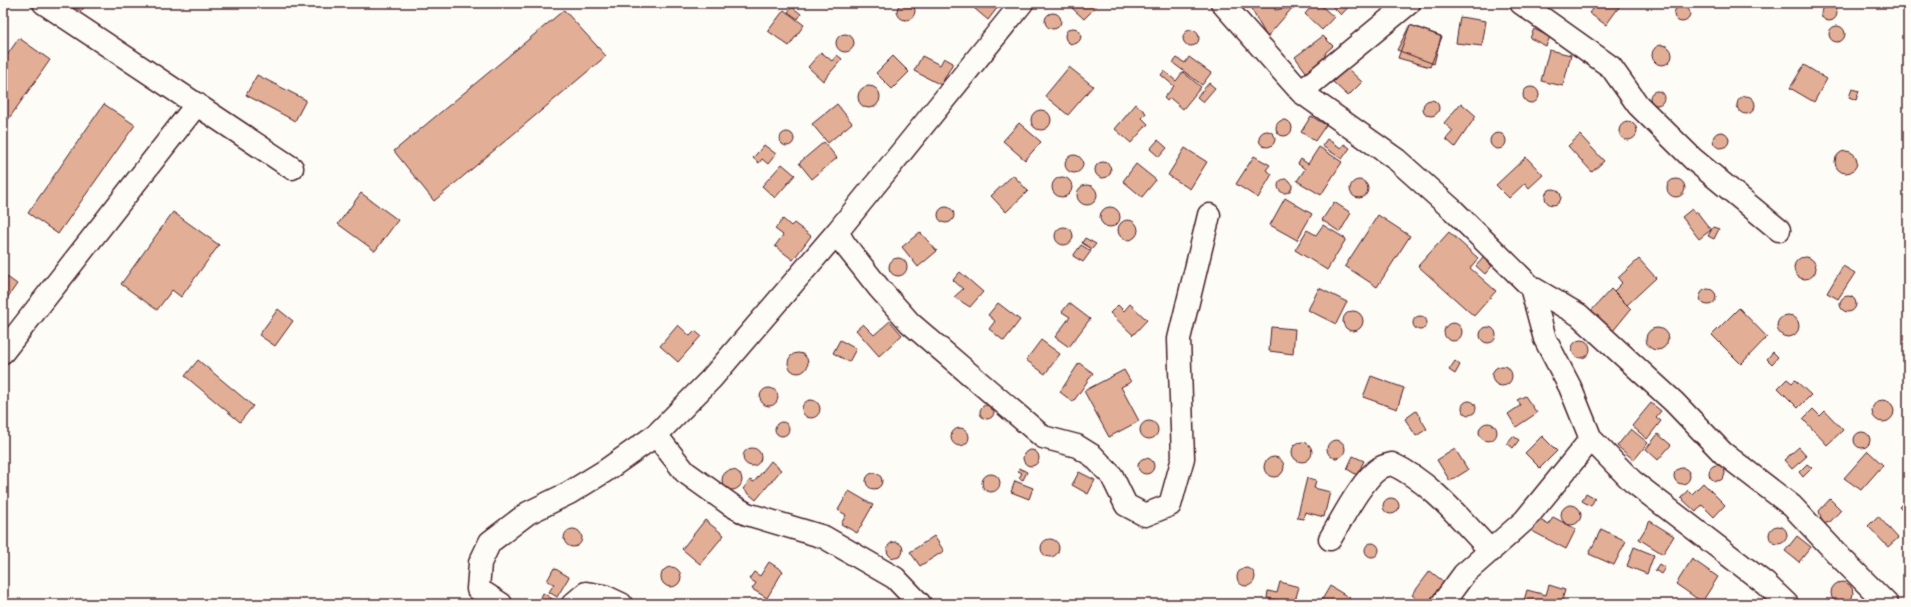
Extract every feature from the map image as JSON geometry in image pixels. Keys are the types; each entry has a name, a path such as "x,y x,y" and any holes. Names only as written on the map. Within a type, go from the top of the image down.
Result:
{"street":[{"path":"44,3 292,168"},
{"path":"501,604 478,589 480,563 490,542 528,513 593,478 656,435 711,379 837,232 1022,3"},
{"path":"1222,3 1301,92 1397,160 1454,212 1531,287 1579,315 1674,402 1723,453 1792,506 1887,604"},
{"path":"1301,92 1409,3"},
{"path":"1521,3 1611,67 1638,105 1693,159 1779,230"},
{"path":"3,352 197,104"},
{"path":"837,232 845,245 910,323 1043,437 1077,446 1092,456 1112,476 1126,504 1145,514 1170,505 1183,458 1179,339 1209,215"},
{"path":"1531,287 1545,339 1570,387 1591,439 1632,481 1766,584 1787,604"},
{"path":"656,435 685,472 731,505 747,514 824,537 895,578 920,604"},
{"path":"1442,604 1464,574 1525,520 1591,439"},
{"path":"1330,539 1355,497 1370,478 1380,468 1392,464 1408,471 1442,500 1491,551"},
{"path":"573,604 586,593 604,596 621,604"}],"building":[{"path":"906,2 912,5 915,11 912,17 906,20 900,17 897,11 900,5"},
{"path":"65,3 85,3 82,11"},
{"path":"968,3 1001,3 988,20"},
{"path":"1076,3 1099,4 1084,19 1072,8"},
{"path":"1248,3 1275,3 1275,10 1293,7 1267,37"},
{"path":"1314,3 1318,3 1334,17 1322,30 1305,14"},
{"path":"1329,3 1352,3 1341,15"},
{"path":"1597,3 1622,3 1606,25 1589,13"},
{"path":"1829,5 1835,7 1837,13 1835,19 1829,21 1823,19 1821,13 1823,7"},
{"path":"1682,6 1689,11 1690,14 1685,21 1682,22 1675,17 1674,14 1679,7"},
{"path":"792,7 801,14 798,19 788,12"},
{"path":"564,10 606,56 434,201 394,151"},
{"path":"784,10 804,25 789,46 768,31"},
{"path":"1053,13 1059,15 1061,21 1059,27 1053,29 1047,27 1045,21 1047,15"},
{"path":"1460,17 1486,21 1482,46 1456,43"},
{"path":"1410,25 1442,37 1430,67 1398,58"},
{"path":"1410,25 1441,36 1434,64 1397,50"},
{"path":"1837,26 1843,28 1845,34 1843,40 1837,42 1831,40 1829,34 1831,28"},
{"path":"1073,28 1079,30 1081,36 1079,42 1073,44 1067,42 1065,36 1067,30"},
{"path":"1534,29 1550,37 1546,46 1530,38"},
{"path":"1188,30 1194,30 1199,35 1197,44 1194,46 1188,46 1183,41 1183,35"},
{"path":"845,34 851,37 854,43 851,49 845,52 839,49 836,43 839,37"},
{"path":"1323,36 1333,46 1326,52 1322,64 1309,76 1295,57"},
{"path":"19,38 50,60 3,127 3,61"},
{"path":"1658,45 1666,45 1672,51 1672,59 1666,65 1658,65 1652,59 1652,51"},
{"path":"1549,50 1571,55 1563,86 1541,81"},
{"path":"821,52 832,61 837,55 842,59 823,81 808,67"},
{"path":"893,56 909,72 892,89 876,73"},
{"path":"922,56 940,65 944,58 953,63 941,85 914,71"},
{"path":"1189,57 1211,73 1202,85 1173,63 1177,58 1185,63"},
{"path":"1804,65 1827,79 1814,102 1790,88"},
{"path":"1069,67 1093,86 1068,115 1045,96"},
{"path":"1347,68 1362,82 1348,96 1333,82"},
{"path":"1164,71 1176,81 1183,72 1201,87 1183,109 1170,98 1167,101 1164,98 1174,86 1161,75"},
{"path":"257,75 306,100 295,121 246,95"},
{"path":"1209,83 1215,88 1203,102 1197,97"},
{"path":"869,86 877,89 880,97 877,105 869,108 861,105 858,97 861,89"},
{"path":"1531,87 1537,89 1539,95 1537,101 1531,103 1525,101 1523,95 1525,89"},
{"path":"1852,89 1859,91 1856,100 1849,97"},
{"path":"1654,91 1660,91 1664,95 1664,101 1660,105 1654,105 1650,101 1650,95"},
{"path":"1746,96 1752,99 1755,105 1752,111 1746,114 1740,111 1737,105 1740,99"},
{"path":"1428,100 1434,100 1439,105 1437,114 1434,116 1428,116 1423,111 1423,105"},
{"path":"1461,103 1476,116 1455,147 1446,139 1453,131 1444,123"},
{"path":"104,104 135,125 58,234 28,213"},
{"path":"837,104 852,123 828,143 812,124"},
{"path":"1136,104 1146,113 1142,118 1148,124 1131,143 1115,129"},
{"path":"1041,110 1048,113 1051,120 1048,127 1041,130 1034,127 1031,120 1034,113"},
{"path":"1311,116 1326,125 1315,141 1301,132"},
{"path":"1281,120 1287,120 1292,125 1290,134 1287,136 1281,136 1276,131 1276,125"},
{"path":"1628,122 1634,125 1637,131 1634,137 1628,140 1622,137 1619,131 1622,125"},
{"path":"1019,123 1041,142 1025,160 1003,141"},
{"path":"1267,131 1273,133 1275,139 1273,145 1267,147 1261,145 1259,139 1261,133"},
{"path":"784,132 790,132 794,136 794,142 790,146 784,146 780,142 780,136"},
{"path":"1718,132 1724,132 1729,137 1727,146 1724,148 1718,148 1713,143 1713,137"},
{"path":"1498,133 1504,135 1506,141 1504,147 1498,149 1492,147 1490,141 1492,135"},
{"path":"1580,135 1604,161 1592,172 1568,146"},
{"path":"1327,139 1341,148 1344,144 1350,148 1342,159 1322,146"},
{"path":"1158,140 1167,148 1159,157 1150,149"},
{"path":"824,142 837,158 812,179 799,163"},
{"path":"764,145 776,154 768,164 762,159 759,163 753,158"},
{"path":"1319,147 1342,162 1321,195 1297,181 1305,169 1298,164 1301,159 1308,164"},
{"path":"1185,148 1207,162 1190,189 1168,175"},
{"path":"1842,151 1850,151 1857,158 1857,166 1850,173 1842,173 1835,166 1835,158"},
{"path":"1074,155 1080,158 1083,164 1080,170 1074,173 1068,170 1065,164 1068,158"},
{"path":"1254,156 1270,165 1266,170 1272,174 1258,198 1236,184"},
{"path":"1526,157 1543,175 1529,188 1525,183 1509,198 1496,185"},
{"path":"1100,162 1106,162 1111,167 1109,176 1106,178 1100,178 1095,173 1095,167"},
{"path":"782,164 795,175 775,198 762,186"},
{"path":"1136,164 1156,180 1142,197 1123,181"},
{"path":"1013,175 1028,191 1006,212 991,196"},
{"path":"1062,177 1069,180 1072,187 1069,194 1062,197 1055,194 1052,187 1055,180"},
{"path":"1285,179 1290,181 1292,186 1290,191 1285,193 1280,191 1278,186 1280,181"},
{"path":"1676,179 1682,182 1685,188 1682,194 1676,197 1670,194 1667,188 1670,182"},
{"path":"1355,180 1363,180 1368,185 1366,196 1363,198 1355,198 1350,193 1350,185"},
{"path":"1087,185 1094,188 1097,195 1094,202 1087,205 1080,202 1077,195 1080,188"},
{"path":"1553,189 1559,191 1561,197 1559,203 1553,205 1547,203 1545,197 1547,191"},
{"path":"361,193 398,220 375,251 338,224"},
{"path":"1285,198 1312,214 1297,240 1270,225"},
{"path":"1334,202 1351,213 1340,232 1322,220"},
{"path":"946,207 952,209 954,215 952,221 946,223 940,221 938,215 940,209"},
{"path":"1110,207 1117,210 1120,217 1117,224 1110,227 1103,224 1100,217 1103,210"},
{"path":"1692,209 1695,214 1697,212 1711,230 1699,239 1682,217"},
{"path":"173,212 219,245 181,297 172,290 157,310 121,284"},
{"path":"1378,215 1410,236 1377,287 1345,266"},
{"path":"783,219 791,226 794,223 811,236 793,260 775,246 783,235 775,229"},
{"path":"1124,220 1132,220 1138,226 1138,234 1132,240 1124,240 1118,234 1118,226"},
{"path":"1323,225 1346,239 1327,270 1295,250 1307,230 1316,235"},
{"path":"1064,227 1070,230 1073,236 1070,242 1064,245 1058,242 1055,236 1058,230"},
{"path":"1713,227 1719,229 1714,239 1708,236"},
{"path":"920,232 937,251 918,267 902,247"},
{"path":"1449,232 1478,258 1470,268 1496,291 1474,316 1418,266"},
{"path":"1085,238 1096,244 1092,249 1082,243"},
{"path":"1081,245 1091,251 1083,262 1073,256"},
{"path":"1801,257 1809,257 1816,264 1816,272 1809,279 1801,279 1794,272 1794,264"},
{"path":"898,258 904,261 907,267 904,273 898,276 892,273 889,267 892,261"},
{"path":"1483,258 1492,266 1485,274 1476,266"},
{"path":"1639,259 1656,278 1627,305 1614,291 1622,283 1618,278"},
{"path":"1843,266 1855,273 1838,299 1827,293"},
{"path":"960,272 983,292 970,307 954,297 963,289 953,280"},
{"path":"3,274 17,284 3,304"},
{"path":"1319,288 1347,302 1336,324 1308,310"},
{"path":"1611,289 1631,309 1613,331 1591,311"},
{"path":"1705,289 1711,289 1716,294 1714,303 1711,305 1705,305 1700,300 1700,294"},
{"path":"1848,296 1854,298 1856,304 1854,310 1848,312 1842,310 1840,304 1842,298"},
{"path":"998,303 1020,320 1004,341 989,329 995,321 988,315"},
{"path":"1069,303 1090,319 1069,347 1055,337 1070,317 1062,312"},
{"path":"1130,304 1147,320 1133,335 1110,313 1118,305 1124,311"},
{"path":"1739,308 1767,337 1741,364 1712,335"},
{"path":"278,309 293,321 275,346 259,335"},
{"path":"1353,311 1360,314 1363,321 1360,328 1353,331 1346,328 1343,321 1346,314"},
{"path":"1784,315 1792,315 1799,322 1799,330 1792,337 1784,337 1777,330 1777,322"},
{"path":"1420,316 1425,318 1427,323 1425,328 1420,330 1415,328 1413,323 1415,318"},
{"path":"890,321 902,335 879,356 856,330 863,324 874,335"},
{"path":"1453,323 1459,326 1462,332 1459,338 1453,341 1447,338 1444,332 1447,326"},
{"path":"678,325 690,336 695,331 701,336 678,362 660,346"},
{"path":"1271,327 1295,329 1293,354 1269,351"},
{"path":"1485,327 1491,327 1496,332 1494,341 1491,343 1485,343 1480,338 1480,332"},
{"path":"1653,328 1661,328 1668,335 1668,343 1661,350 1653,350 1646,343 1646,335"},
{"path":"840,340 856,349 849,362 833,353"},
{"path":"1041,340 1060,354 1045,374 1026,360"},
{"path":"1581,340 1587,343 1590,349 1587,355 1581,358 1575,355 1572,349 1575,343"},
{"path":"1773,352 1778,357 1772,364 1767,359"},
{"path":"798,353 805,356 808,363 805,370 798,373 791,370 788,363 791,356"},
{"path":"198,360 253,406 240,422 185,376"},
{"path":"1455,361 1460,365 1455,374 1449,370"},
{"path":"1079,363 1093,373 1073,402 1060,392"},
{"path":"1502,366 1509,369 1512,376 1509,383 1502,386 1495,383 1492,376 1495,369"},
{"path":"1124,370 1131,382 1121,387 1139,421 1109,437 1084,391"},
{"path":"1371,376 1404,388 1397,409 1363,397"},
{"path":"1787,379 1792,383 1795,380 1811,395 1798,408 1778,388"},
{"path":"769,388 775,391 778,397 775,403 769,406 763,403 760,397 763,391"},
{"path":"1525,396 1537,413 1516,427 1508,414 1521,405 1517,400"},
{"path":"807,400 815,400 820,405 818,416 815,418 807,418 802,413 802,405"},
{"path":"1879,400 1887,400 1894,407 1894,415 1887,422 1879,422 1872,415 1872,407"},
{"path":"1466,401 1472,401 1476,405 1476,411 1472,415 1466,415 1462,411 1462,405"},
{"path":"1651,403 1661,411 1656,417 1661,421 1647,439 1632,426"},
{"path":"984,405 990,405 994,409 994,415 990,419 984,419 980,415 980,409"},
{"path":"1813,409 1820,416 1825,411 1843,430 1827,445 1803,419"},
{"path":"1416,411 1427,429 1416,436 1405,419"},
{"path":"1145,421 1153,421 1158,426 1156,437 1153,439 1145,439 1140,434 1140,426"},
{"path":"779,422 785,422 789,426 789,432 785,436 779,436 775,432 775,426"},
{"path":"1488,423 1494,426 1497,432 1494,438 1488,441 1482,438 1479,432 1482,426"},
{"path":"960,428 964,429 968,433 968,441 964,445 960,446 956,445 952,441 951,437 952,433 956,429"},
{"path":"1631,429 1648,443 1634,460 1617,446"},
{"path":"1862,432 1868,434 1870,440 1868,446 1862,448 1856,446 1854,440 1856,434"},
{"path":"1658,434 1671,445 1658,460 1646,449"},
{"path":"1513,436 1519,440 1513,448 1507,443"},
{"path":"1542,436 1557,451 1540,468 1525,453"},
{"path":"1332,440 1340,440 1345,445 1343,456 1340,458 1332,458 1327,453 1327,445"},
{"path":"1302,442 1309,445 1312,452 1309,459 1302,462 1295,459 1292,452 1295,445"},
{"path":"1799,447 1807,456 1792,469 1784,460"},
{"path":"752,448 758,451 761,457 758,463 752,466 746,463 743,457 746,451"},
{"path":"1455,449 1468,470 1450,481 1437,460"},
{"path":"1028,450 1034,450 1039,455 1037,464 1034,466 1028,466 1023,461 1023,455"},
{"path":"1868,451 1883,465 1861,490 1844,478"},
{"path":"1353,456 1364,461 1357,475 1347,469"},
{"path":"1274,457 1281,460 1284,467 1281,474 1274,477 1267,474 1264,467 1267,460"},
{"path":"1143,458 1149,458 1154,463 1152,472 1149,474 1143,474 1138,469 1138,463"},
{"path":"771,461 781,470 756,500 743,489 750,480 754,482"},
{"path":"1807,464 1812,468 1803,477 1799,472"},
{"path":"1717,465 1723,467 1725,473 1723,479 1717,481 1711,479 1709,473 1711,467"},
{"path":"1019,468 1027,472 1023,480 1019,478 1022,473 1018,471"},
{"path":"1682,468 1688,470 1690,476 1688,482 1682,484 1676,482 1674,476 1676,470"},
{"path":"732,470 739,473 742,480 739,487 732,490 725,487 722,480 725,473"},
{"path":"1079,472 1095,480 1088,494 1072,485"},
{"path":"871,473 877,473 882,478 880,487 877,489 871,489 866,484 866,478"},
{"path":"987,474 995,474 1000,479 998,490 995,492 987,492 982,487 982,479"},
{"path":"1307,478 1316,480 1314,488 1330,492 1324,517 1305,512 1303,519 1297,518"},
{"path":"1015,481 1033,488 1029,499 1011,492"},
{"path":"1703,483 1725,505 1714,517 1702,505 1696,512 1681,498 1688,490 1692,494"},
{"path":"849,491 873,505 857,533 841,524 846,515 838,510"},
{"path":"1586,493 1595,498 1591,506 1582,501"},
{"path":"1388,498 1394,498 1399,503 1397,512 1394,514 1388,514 1383,509 1383,503"},
{"path":"1908,498 1908,516 1899,507"},
{"path":"1830,499 1841,510 1830,522 1823,524 1819,511"},
{"path":"1571,505 1578,508 1581,515 1578,522 1571,525 1564,522 1561,515 1564,508"},
{"path":"1878,516 1898,538 1888,547 1868,526"},
{"path":"1553,517 1576,529 1566,549 1532,531 1538,519 1549,525"},
{"path":"705,520 724,535 700,564 682,549"},
{"path":"1650,521 1674,536 1663,554 1639,539"},
{"path":"1778,526 1784,529 1787,535 1784,541 1778,544 1772,541 1769,535 1772,529"},
{"path":"573,529 579,532 582,538 579,544 573,547 567,544 564,538 567,532"},
{"path":"1601,529 1626,541 1614,565 1589,554"},
{"path":"934,536 944,551 920,566 910,552"},
{"path":"1797,536 1811,547 1799,562 1785,551"},
{"path":"1050,539 1056,542 1059,548 1056,554 1050,557 1044,554 1041,548 1044,542"},
{"path":"892,542 898,542 903,547 901,556 898,558 892,558 887,553 887,547"},
{"path":"1369,543 1375,543 1379,547 1379,553 1375,557 1369,557 1365,553 1365,547"},
{"path":"1634,547 1654,555 1647,574 1627,566"},
{"path":"1692,559 1718,577 1702,602 1676,584"},
{"path":"769,562 783,571 767,598 752,589 756,583 749,579 754,572 760,576"},
{"path":"1659,564 1665,568 1661,574 1655,570"},
{"path":"671,567 678,570 681,577 678,584 671,587 664,584 661,577 664,570"},
{"path":"554,568 569,577 557,597 549,592 554,584 547,581"},
{"path":"1246,568 1252,571 1255,577 1252,583 1246,586 1240,583 1237,577 1240,571"},
{"path":"1430,571 1444,582 1427,604 1423,604 1412,595"},
{"path":"1280,582 1299,587 1294,604 1267,598 1268,591 1277,593"},
{"path":"1842,582 1850,585 1853,593 1850,601 1842,604 1834,601 1831,593 1834,585"},
{"path":"1549,585 1565,590 1561,604 1523,604 1527,590 1546,595"},
{"path":"1330,586 1350,598 1346,604 1320,603"},
{"path":"543,593 554,600 551,604 538,604"}]}
